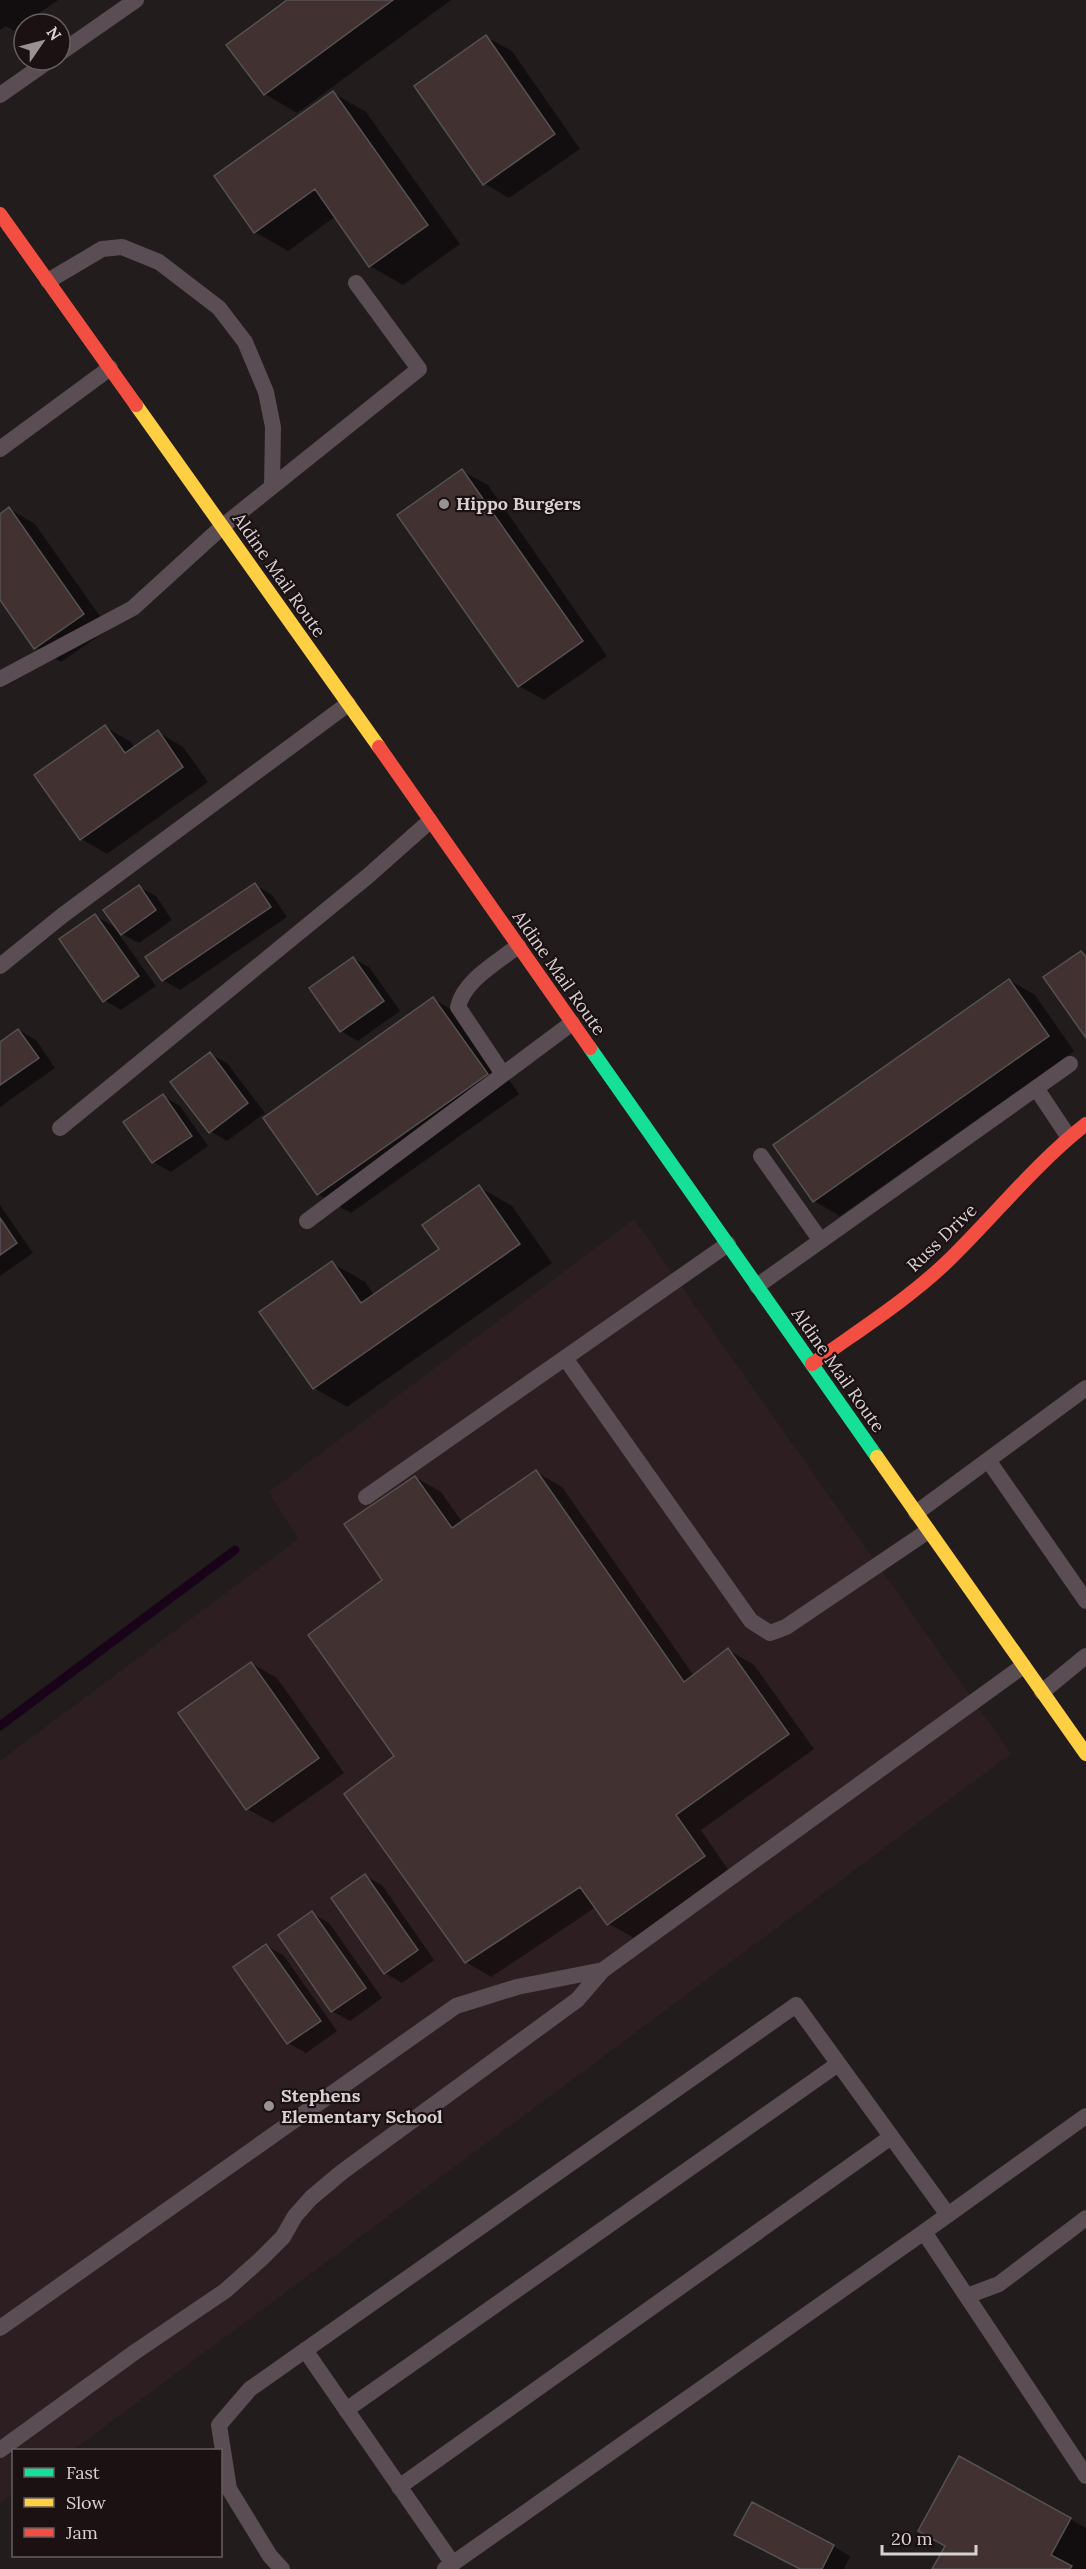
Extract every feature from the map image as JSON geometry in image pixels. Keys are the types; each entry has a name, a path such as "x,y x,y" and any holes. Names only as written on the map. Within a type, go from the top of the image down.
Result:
{"main road":[{"name":"Aldine Mail Route","path":"0,213 223,526 1086,1754"},
{"name":"Russ Drive","path":"812,1364 926,1281 950,1259 1031,1171 1068,1136 1086,1124"}],"lane":[{"path":"72,45 136,0"},
{"path":"0,94 32,72"},
{"path":"48,281 102,249 122,247 159,262 219,308 245,342 266,392 273,427 272,486"},
{"path":"0,679 133,608 223,526 419,369 357,283"},
{"path":"0,449 110,368"},
{"path":"0,966 63,915 348,704"},
{"path":"60,1128 368,876 430,821"},
{"path":"503,1074 458,1007 460,996 471,983 518,946"},
{"path":"307,1221 572,1023"},
{"path":"757,1286 1070,1064"},
{"path":"1036,1088 1068,1136"},
{"path":"761,1156 821,1241"},
{"path":"366,1497 728,1244"},
{"path":"565,1358 751,1621 770,1633 786,1627 928,1531"},
{"path":"916,1513 1086,1388"},
{"path":"988,1460 1086,1601"},
{"path":"1042,1692 1086,1656"},
{"path":"0,2450 135,2352 225,2291 269,2252 283,2237 295,2217 342,2172 577,2000 603,1970 1023,1666"},
{"path":"0,2328 456,2006 517,1987 603,1970"},
{"path":"282,2569 270,2556 230,2489 219,2425 250,2389 796,2005 948,2215"},
{"path":"346,2410 838,2064"},
{"path":"305,2350 399,2487 449,2566 1086,2116"},
{"path":"399,2487 891,2137"},
{"path":"967,2296 999,2284 1086,2218"},
{"path":"924,2232 1086,2475"}],"shaded area":[{"name":"Stephens Elementary School","path":"634,1219 1011,1754 74,2449 12,2449 12,2495 0,2504 0,1761 298,1539 269,1492"}],"building":[{"path":"287,0 393,0 264,95 226,45"},
{"path":"486,35 555,134 483,185 414,86"},
{"path":"333,91 428,225 369,267 315,189 254,233 214,176"},
{"path":"462,469 583,641 518,687 397,515"},
{"path":"9,507 84,614 34,649 0,600 0,514"},
{"path":"105,725 125,753 158,730 183,767 80,840 34,775"},
{"path":"255,883 271,907 162,981 145,957"},
{"path":"139,885 156,910 121,935 103,910"},
{"path":"95,914 139,976 103,1002 59,939"},
{"path":"1081,951 1086,957 1086,1038 1043,977"},
{"path":"353,957 384,1001 340,1032 309,988"},
{"path":"1009,979 1049,1036 813,1202 773,1145"},
{"path":"433,997 488,1074 317,1195 263,1118"},
{"path":"18,1029 39,1058 0,1085 0,1042"},
{"path":"210,1052 248,1103 209,1133 170,1082"},
{"path":"163,1094 192,1136 152,1163 123,1122"},
{"path":"479,1185 520,1244 313,1389 259,1312 332,1261 361,1303 439,1249 422,1225"},
{"path":"0,1218 17,1243 0,1255"},
{"path":"536,1470 684,1682 728,1648 789,1734 676,1815 705,1856 607,1925 580,1887 465,1963 344,1794 394,1756 308,1635 382,1580 344,1524 415,1476 452,1528"},
{"path":"251,1662 319,1758 246,1810 178,1713"},
{"path":"365,1874 418,1950 384,1974 331,1898"},
{"path":"312,1911 366,1988 331,2012 278,1935"},
{"path":"266,1944 321,2021 287,2044 233,1967"},
{"path":"959,2456 1071,2518 1051,2555 1072,2566 1070,2569 932,2569 945,2546 918,2531"},
{"path":"752,2502 834,2545 822,2569 800,2569 734,2535"}],"waterway":[{"path":"0,1726 235,1550"}],"traffic: fast":[{"path":"590,1048 877,1457"}],"traffic: slow":[{"path":"136,405 379,747"},
{"path":"877,1457 1086,1754"}],"traffic: jam":[{"path":"0,214 136,405"},
{"path":"379,747 590,1048"},
{"path":"812,1364 883,1314 934,1274 1067,1139 1086,1124"}],"place":[{"name":"Hippo Burgers","path":"444,504"},
{"name":"Stephens Elementary School","path":"269,2106"}]}
